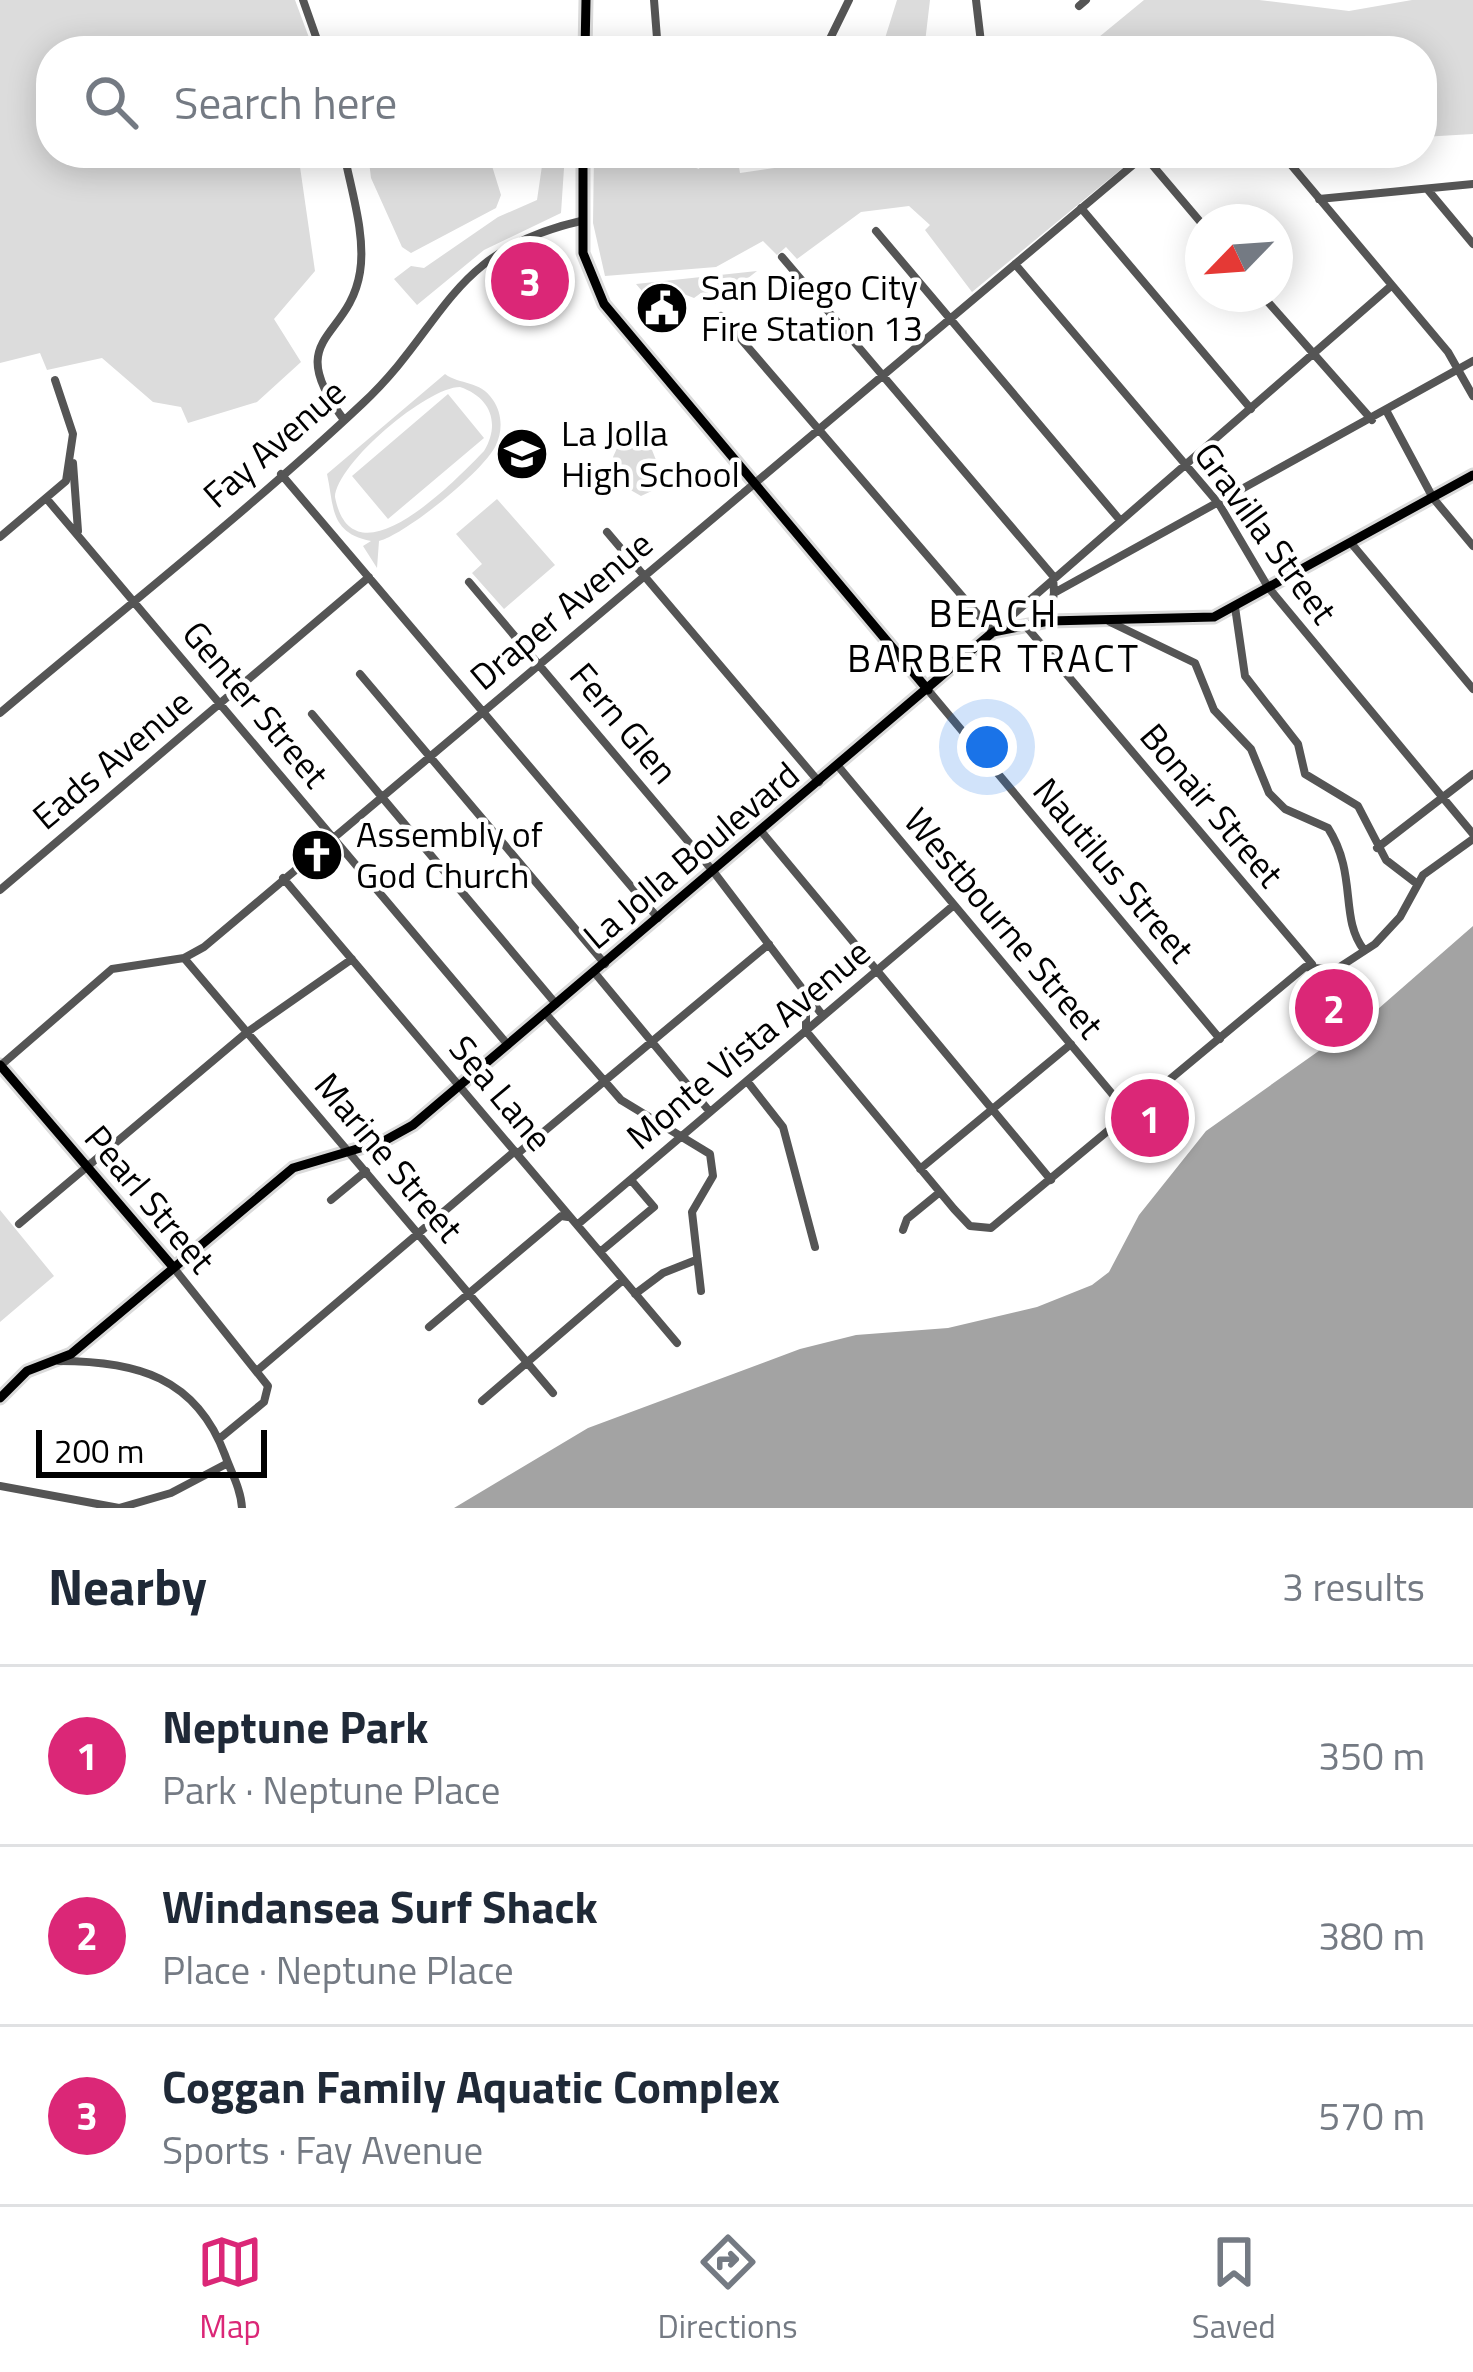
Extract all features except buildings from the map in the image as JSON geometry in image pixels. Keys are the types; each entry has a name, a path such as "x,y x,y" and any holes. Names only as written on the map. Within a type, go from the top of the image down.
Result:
{"main road":[{"path":"585,36 586,0"},
{"name":"Nautilus Street","path":"583,168 586,268 604,304 928,690"},
{"name":"La Jolla Boulevard","path":"0,1398 27,1371 59,1361 293,1168 398,1135 994,632 1049,621 1205,618 1235,607 1473,476"},
{"name":"Pearl Street","path":"0,1065 173,1267"}],"street":[{"path":"303,0 316,36"},
{"path":"653,0 657,36"},
{"path":"831,36 849,0"},
{"path":"976,0 980,36"},
{"path":"344,420 327,398 317,350 321,337 348,308 359,278 362,256 347,168"},
{"name":"Draper Avenue","path":"184,958 1132,168"},
{"name":"Draper Avenue","path":"1152,168 1185,205"},
{"path":"1294,168 1448,352 1473,396"},
{"path":"1319,199 1473,184"},
{"path":"1427,189 1473,244"},
{"path":"1081,208 1251,409"},
{"name":"Fay Avenue","path":"0,713 344,420 377,387 443,300 474,272 524,240 581,221"},
{"path":"876,231 1119,519"},
{"path":"782,257 1053,576 1049,621"},
{"name":"Gravilla Street","path":"1015,264 1219,504 1268,587 1473,836"},
{"path":"721,316 994,632 1391,286"},
{"path":"1277,312 1372,419"},
{"path":"1054,593 1473,361"},
{"path":"55,380 73,434 72,506 80,538"},
{"path":"1387,412 1433,498 1473,546"},
{"path":"0,537 66,481 73,459"},
{"path":"281,474 658,919"},
{"name":"Genter Street","path":"46,498 508,1045"},
{"path":"608,532 819,782"},
{"path":"1351,543 1473,689"},
{"name":"Eads Avenue","path":"0,890 369,577"},
{"name":"Fern Glen","path":"469,582 713,871 823,1016"},
{"path":"1235,607 1245,676 1298,744 1305,774 1358,806 1377,848 1416,884"},
{"path":"1110,622 1196,663 1214,710 1251,748 1269,794 1285,808 1328,828 1349,872 1349,919 1364,950"},
{"name":"Bonair Street","path":"1024,624 1313,965"},
{"path":"360,674 604,964"},
{"name":"Nautilus Street","path":"928,690 1220,1039"},
{"path":"312,714 556,1004"},
{"name":"Westbourne Street","path":"838,766 1129,1114"},
{"path":"1377,848 1473,774"},
{"path":"761,831 1051,1180"},
{"path":"802,988 809,1008 806,1031 954,1209 970,1226 991,1228 1313,965 1335,970 1389,932 1416,884 1473,836"},
{"name":"Sea Lane","path":"283,878 677,1343"},
{"name":"Monte Vista Avenue","path":"429,1327 561,1216 574,1221 630,1180 954,905"},
{"path":"219,1439 267,1397 259,1369 416,1230 603,1084 770,944"},
{"path":"0,1065 112,969 184,958"},
{"name":"Marine Street","path":"184,958 553,1393"},
{"path":"19,1223 246,1033 352,959"},
{"path":"594,972 710,1112"},
{"path":"545,1013 603,1084 641,1114 707,1150 715,1172 692,1212 700,1292"},
{"path":"920,1168 1071,1044"},
{"path":"747,1081 783,1127 815,1247"},
{"path":"331,1200 366,1171"},
{"path":"600,1252 654,1207 630,1180"},
{"path":"903,1230 907,1219 940,1192"},
{"path":"952,1226 954,1209"},
{"path":"635,1294 663,1273 697,1260"},
{"name":"Pearl Street","path":"173,1267 259,1369"},
{"path":"482,1401 623,1280"},
{"path":"59,1361 130,1365 172,1382 196,1402 219,1439 242,1508"},
{"path":"0,1486 119,1508 171,1492 228,1463"}],"shaded area":[{"path":"0,0 295,0 308,36 36,36 36,168 300,168 315,271 274,319 301,362 257,402 188,423 181,407 153,402 102,358 47,370 40,353 0,363"},
{"path":"897,0 930,0 926,36 886,36"},
{"path":"1144,0 1259,0 1349,11 1412,0 1473,0 1473,134 1437,136 1437,36 1100,36"},
{"path":"370,168 493,168 501,195 496,208 411,253 402,247"},
{"path":"542,168 564,168 561,213 484,250 417,305 394,279 411,266 424,268 498,217 537,200"},
{"path":"594,168 739,168 740,173 775,168 1123,168 972,292 925,230 930,225 909,206 861,212 797,259 786,247 777,255 763,241 716,267 605,276 593,223"},
{"path":"550,258 560,282 511,304 500,280"},
{"path":"757,271 715,304 701,293 694,298 663,286 647,297 636,284"},
{"path":"445,374 482,389 498,410 500,433 489,456 425,514 379,541 377,568 363,546 371,541 347,532 340,524 327,474","holes":["460,387 490,412 492,431 484,451 406,519 383,530 362,532 345,522 335,497 351,465 367,447 427,399"]},
{"path":"448,394 484,438 388,519 352,476"},
{"path":"633,442 652,450 662,475 656,489 641,496 620,484 613,457 618,446"},
{"path":"497,499 555,565 504,609 472,573 482,564 456,534"},
{"path":"1473,926 1473,1508 454,1508 588,1428 800,1349 856,1335 948,1328 1037,1307 1092,1285 1109,1272 1139,1215 1206,1131 1378,1009"},
{"path":"0,1210 54,1276 0,1322"}],"place":[{"name":"Coggan Family Aquatic Complex","path":"530,281"},
{"name":"San Diego City Fire Station 13","path":"662,308"},
{"name":"La Jolla High School","path":"522,454"},
{"name":"Assembly of God Church","path":"317,855"},
{"name":"Windansea Surf Shack","path":"1334,1008"},
{"name":"Neptune Park","path":"1150,1118"}],"district":[{"name":"BEACH BARBER TRACT","path":"994,636"}]}
